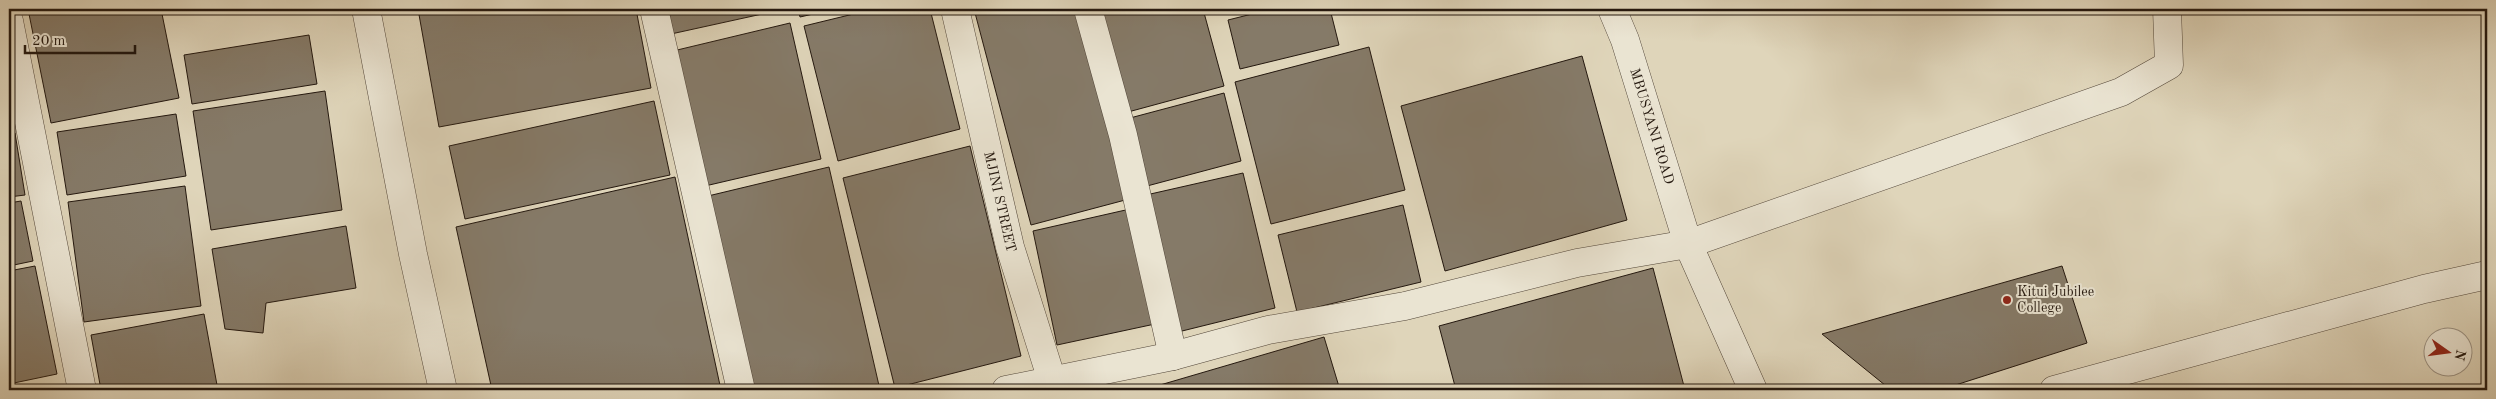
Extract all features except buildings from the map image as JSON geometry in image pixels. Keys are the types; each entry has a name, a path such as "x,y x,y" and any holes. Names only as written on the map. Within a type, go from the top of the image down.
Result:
{"street":[{"path":"366,9 413,254 443,390"},
{"path":"654,9 741,390"},
{"name":"MJINI STREET","path":"955,9 1010,247 1054,385"},
{"path":"1088,9 1123,135 1173,356"},
{"name":"MBUSYANI ROAD","path":"1612,9 1625,40 1688,244 1753,390"},
{"path":"1006,390 1054,385 1173,356 1268,330 1404,306 1577,263 1688,244 2121,92 2169,66 2167,9"},
{"path":"9,21 82,390"},
{"path":"2054,390 2424,289 2487,275"}],"place":[{"name":"Kitui Jubilee College","path":"2007,300"}]}
